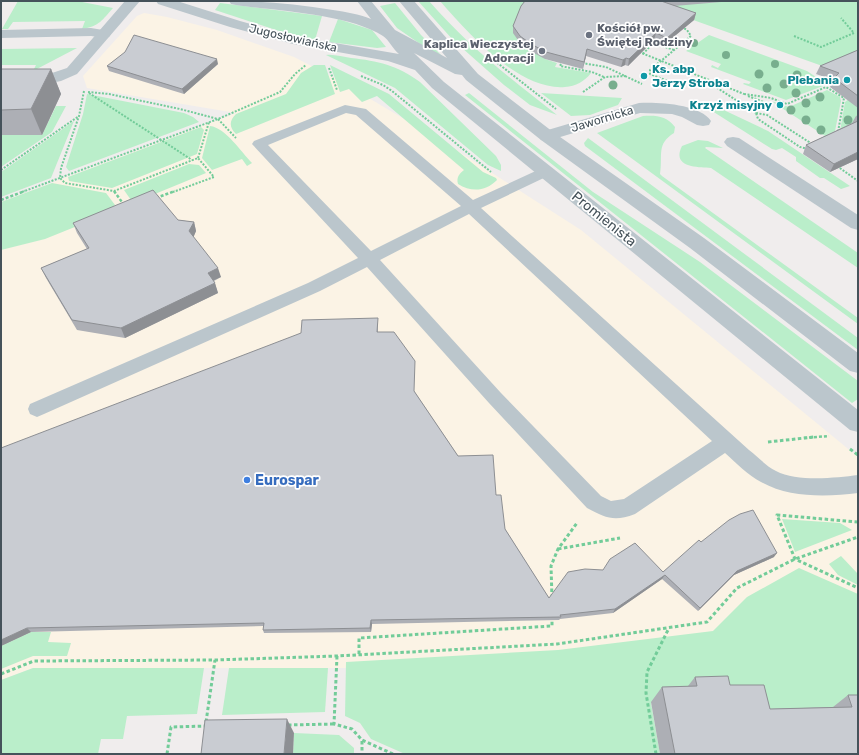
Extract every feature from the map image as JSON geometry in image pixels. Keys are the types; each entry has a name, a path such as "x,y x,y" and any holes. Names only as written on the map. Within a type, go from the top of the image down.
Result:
{"street":[{"path":"1,81 36,80 62,77 76,67 133,1"},
{"name":"Jugosłowiańska","path":"162,1 248,28 293,40 398,58 414,65 423,72"},
{"name":"Jugosłowiańska","path":"236,1 306,10 367,22 472,77"},
{"name":"Promienista","path":"364,1 388,32 423,72 461,105 858,423"},
{"path":"406,1 472,77 547,136 697,243 858,365"},
{"name":"Jawornicka","path":"547,136 638,108 672,110 689,114 703,121"},
{"path":"732,142 858,224"}],"lane":[{"path":"1,34 91,32 106,34"},
{"path":"727,442 628,508 610,510 594,502 495,398 369,259 259,144 345,109 361,112 471,208 727,442 769,477 781,481 828,487 858,484"},
{"path":"38,409 314,287 545,172"}],"path":[{"path":"794,36 822,47 854,33 841,18"},
{"path":"675,84 650,74 650,70 691,36 687,30 681,27"},
{"path":"666,37 683,43"},
{"path":"644,54 653,43 674,50"},
{"path":"637,51 766,103"},
{"path":"1,200 218,119 280,92 295,74 311,61"},
{"path":"580,63 599,64 612,68 647,87"},
{"path":"561,64 560,66 592,72 605,77 627,76"},
{"path":"328,66 345,109"},
{"path":"698,76 756,113 767,115 809,142 812,150"},
{"path":"62,77 74,89 109,94 218,119"},
{"path":"583,92 605,77"},
{"path":"744,94 771,98 787,104 826,87 844,98 837,134 842,132"},
{"path":"84,91 80,116 61,168 60,178 64,183 114,191 198,158"},
{"path":"88,92 192,160"},
{"path":"756,113 758,119 800,147 817,153"},
{"path":"1,170 80,116"},
{"path":"198,158 210,122"},
{"path":"156,198 214,177 198,158"},
{"path":"834,164 858,181"},
{"path":"114,191 127,210"},
{"path":"552,605 551,566 558,549 594,502"},
{"path":"858,522 777,516 795,559 858,588"},
{"path":"1,674 34,661 215,660 337,656 557,644 670,628 707,622 737,588 795,559 858,537"},
{"path":"359,654 359,638 552,626 552,612"},
{"path":"656,754 646,693 647,672 670,628"},
{"path":"334,724 337,656"},
{"path":"205,726 215,660"},
{"path":"281,725 334,724 352,730 362,740 393,754"},
{"path":"167,754 171,727 213,726"},
{"path":"362,740 362,754"}],"shaded area":[{"path":"144,13 167,17 217,30 294,57 335,78 453,148 581,230 858,457 858,663 567,668 33,668 1,680 1,202 236,113 87,88 83,76 137,16"}],"green space":[{"path":"18,1 77,1 113,8 97,24 88,28 82,29 85,21 13,22 8,29 2,29"},
{"path":"418,1 429,1 474,47 506,75 557,115 530,105 504,85 453,40"},
{"path":"440,1 539,1 545,59 557,63 555,67 591,73 580,83 565,87 548,86 530,80 496,58"},
{"path":"640,1 858,1 858,57 842,73"},
{"path":"220,3 322,16 315,40 276,30 215,10"},
{"path":"395,3 421,35 444,58 442,59 397,28 380,6"},
{"path":"338,19 372,30 386,47 377,48 329,42"},
{"path":"709,35 807,71 825,83 823,86 786,100 743,84 749,84 751,82 711,67 712,65 718,68 721,64 686,51"},
{"path":"77,48 33,71 36,65 1,65 1,49"},
{"path":"326,55 379,62 412,76 496,156 501,165 501,171 488,165 395,88"},
{"path":"314,65 325,65 335,94 236,134 231,126 231,122 236,114 286,94 301,73"},
{"path":"330,65 389,94 483,172 496,178 497,180 488,187 478,190 463,187 458,184 458,177 464,170 377,96 362,102 349,89 340,92"},
{"path":"827,90 840,97 841,101 835,131 825,136 771,101 789,107"},
{"path":"858,92 858,122 840,131 845,102"},
{"path":"469,93 593,192 700,262 858,381 858,399 852,403 465,95"},
{"path":"541,93 622,98 618,105 590,115 571,116"},
{"path":"87,94 184,113 193,117 199,122 69,171 66,167 83,114"},
{"path":"711,104 768,131 850,186 841,189 824,178 820,178 796,161 796,157 782,148 776,150 772,149 709,109 708,106"},
{"path":"56,106 66,106 52,132 1,167 1,132 23,135 42,135"},
{"path":"643,116 665,118 675,127 674,133 668,137 662,146 660,174 662,176 858,318 858,324 597,133"},
{"path":"74,121 51,178 1,197 1,172"},
{"path":"210,126 222,131 252,163 247,166 242,159 212,170 202,158"},
{"path":"201,127 204,130 197,154 112,188 69,181 68,177"},
{"path":"588,138 858,338 858,350 585,146 584,143"},
{"path":"698,140 708,141 723,148 705,148 858,253 858,268 711,168 688,165 683,162 680,159 682,146"},
{"path":"189,164 199,165 206,173 133,203 124,190"},
{"path":"52,183 106,193 115,205 107,214 45,239 1,250 1,202"},
{"path":"782,519 840,523 852,530 795,552"},
{"path":"841,556 858,574 858,585 838,575 829,564"},
{"path":"799,568 858,594 858,710 831,722 651,703 660,754 405,754 371,739 360,723 345,716 346,662 558,650 713,631 747,597"},
{"path":"31,632 51,632 48,642 71,643 67,656 33,656 1,669 1,646"},
{"path":"33,668 204,668 197,714 127,716 123,739 101,739 98,754 1,754 1,680"},
{"path":"229,668 328,668 325,712 222,715"},
{"path":"294,733 339,735 354,748 354,754 293,754"}],"building":[{"name":"Kościół pw. Świętej Rodziny","path":"525,1 661,1 696,13 667,38 656,33 629,59 626,58 623,60 587,49 584,62 546,52 520,36 513,26 521,6"},
{"path":"134,35 217,59 182,89 107,66 125,52"},
{"path":"858,50 858,96 834,78 839,73 820,66"},
{"path":"1,69 51,69 31,109 1,110"},
{"path":"858,121 858,152 834,164 806,145"},
{"path":"153,190 178,220 194,222 189,231 218,268 208,273 215,283 121,328 72,320 41,268 89,248 73,223"},
{"name":"Eurospar","path":"378,318 377,332 394,332 415,361 414,391 458,456 493,455 496,495 501,495 505,529 549,598 568,572 585,569 603,570 610,559 635,543 663,572 699,540 701,542 729,520 740,514 753,510 777,553 737,571 700,608 665,575 615,609 560,615 561,617 371,620 370,628 263,630 264,623 27,628 1,640 1,448 301,333 302,320"},
{"path":"728,676 730,685 764,685 770,709 852,707 848,695 858,695 858,754 675,754 662,687 697,686 695,677"},
{"path":"287,719 284,754 201,754 205,720"}],"place":[{"name":"Kościół pw. Świętej Rodziny","path":"589,35"},
{"name":"Kaplica Wieczystej Adoracji","path":"542,51"},
{"name":"Ks. abp Jerzy Stroba","path":"644,76"},
{"name":"Plebania","path":"847,80"},
{"name":"Krzyż misyjny","path":"780,105"},
{"name":"Eurospar","path":"247,480"}]}
